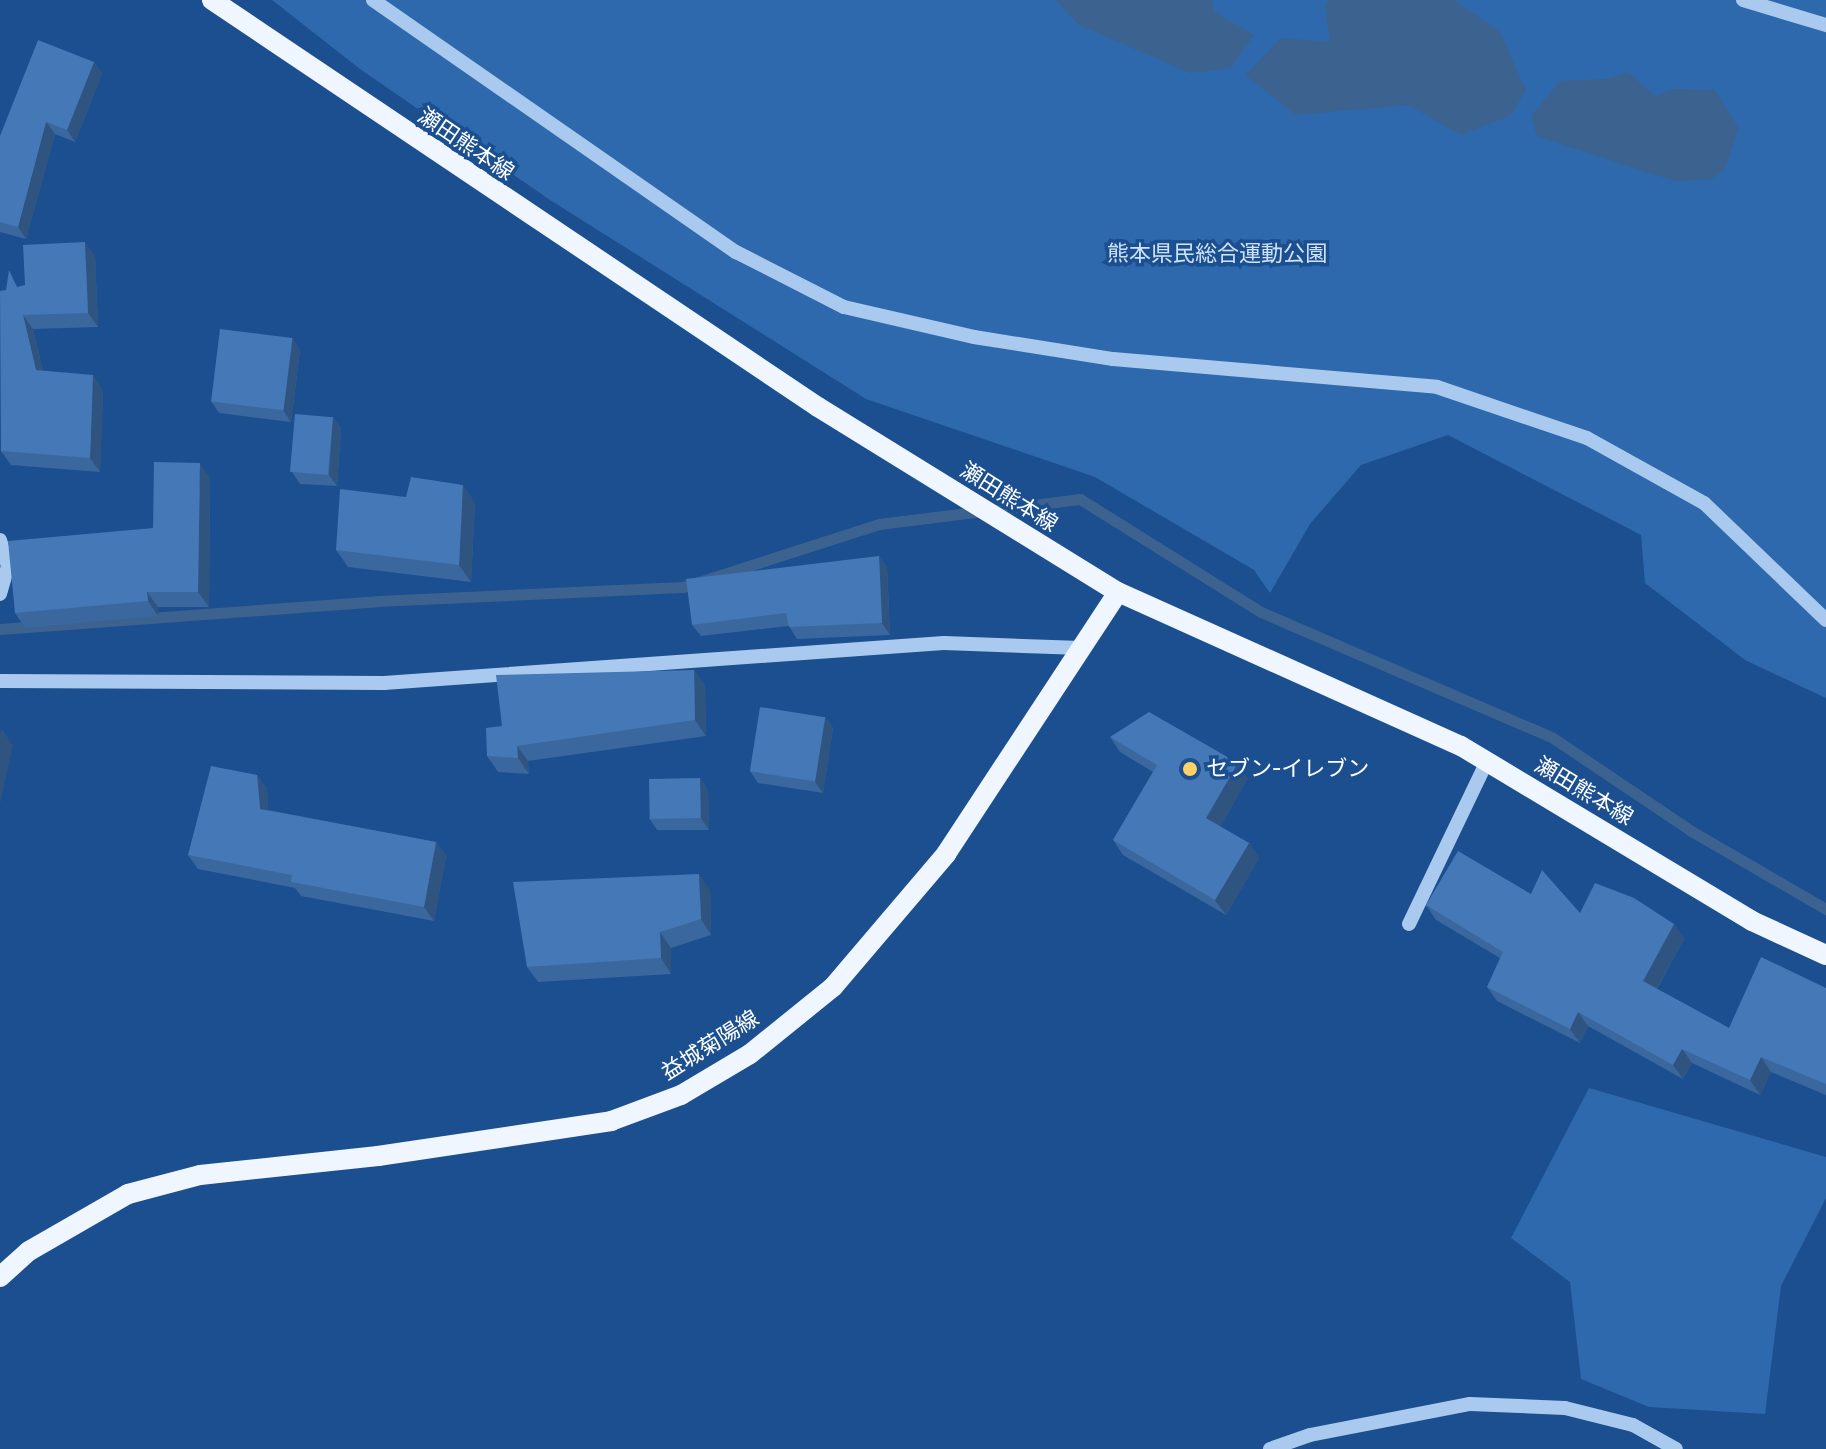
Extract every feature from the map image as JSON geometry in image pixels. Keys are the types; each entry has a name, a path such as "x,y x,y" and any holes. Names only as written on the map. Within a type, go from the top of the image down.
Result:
{"main road":[{"name":"瀬田熊本線","path":"212,0 818,407 1118,592 1487,761 1752,921 1826,955"},
{"name":"益城菊陽線","path":"0,1277 29,1251 128,1194 200,1175 378,1156 611,1121 695,1087 750,1054 833,987 946,854 1118,592"}],"street":[{"path":"373,0 736,252 844,307 974,337 1113,359 1437,387 1587,438 1704,503 1826,620"},
{"path":"1743,0 1826,25"},
{"path":"0,540 8,566 0,594"},
{"path":"0,681 384,683 944,643 1081,648"},
{"path":"1409,924 1487,761"},
{"path":"1270,1449 1310,1435 1470,1404 1565,1408 1633,1425 1676,1449"}],"green space":[{"name":"熊本県民総合運動公園","path":"272,0 1826,0 1826,698 1745,660 1645,583 1641,535 1448,435 1361,465 1310,524 1270,593 1254,570 1095,477 866,399 550,200 360,69"},
{"path":"1589,1088 1826,1157 1826,1198 1781,1286 1765,1414 1649,1407 1581,1379 1570,1282 1511,1238"}],"shaded area":[{"path":"1056,0 1212,0 1214,12 1254,35 1231,68 1190,73 1079,25"},
{"path":"1330,0 1454,0 1500,32 1526,90 1510,116 1461,135 1408,105 1296,115 1245,75 1281,38 1330,42 1325,5"},
{"path":"1628,72 1655,96 1673,89 1715,90 1739,129 1725,168 1712,179 1674,181 1537,136 1531,116 1560,81 1607,79"}],"building":[{"path":"38,40 94,62 67,130 46,122 18,227 0,222 0,136"},
{"path":"85,242 88,313 23,315 36,370 93,375 90,458 1,451 0,291 6,290 9,270 17,287 25,285 23,245"},
{"path":"220,329 292,338 284,410 211,401"},
{"path":"295,414 333,417 328,475 290,472"},
{"path":"154,462 200,463 198,592 147,592 148,601 15,613 8,541 153,528"},
{"path":"411,477 463,485 459,565 336,550 340,489 406,497"},
{"path":"879,556 882,623 789,627 786,613 692,625 686,579"},
{"path":"694,670 695,720 517,746 518,758 487,756 486,728 502,726 496,675"},
{"path":"760,707 825,717 815,782 750,771"},
{"path":"1149,712 1238,763 1206,818 1249,843 1215,900 1113,840 1157,765 1110,737"},
{"path":"211,766 257,775 260,809 436,842 424,907 291,882 292,875 188,855"},
{"path":"700,778 701,818 650,819 649,779"},
{"path":"1458,851 1531,894 1542,870 1580,913 1595,883 1634,898 1674,924 1643,981 1729,1028 1761,957 1826,988 1826,1084 1761,1057 1750,1080 1682,1049 1673,1065 1578,1012 1570,1029 1487,987 1503,952 1426,905"},
{"path":"699,874 701,919 660,932 661,958 527,967 513,882"}],"waterway":[{"path":"0,629 377,601 683,587 879,524 1080,499 1261,612 1553,738 1693,832 1826,909"}],"place":[{"name":"セブン-イレブン","path":"1190,769"}]}
